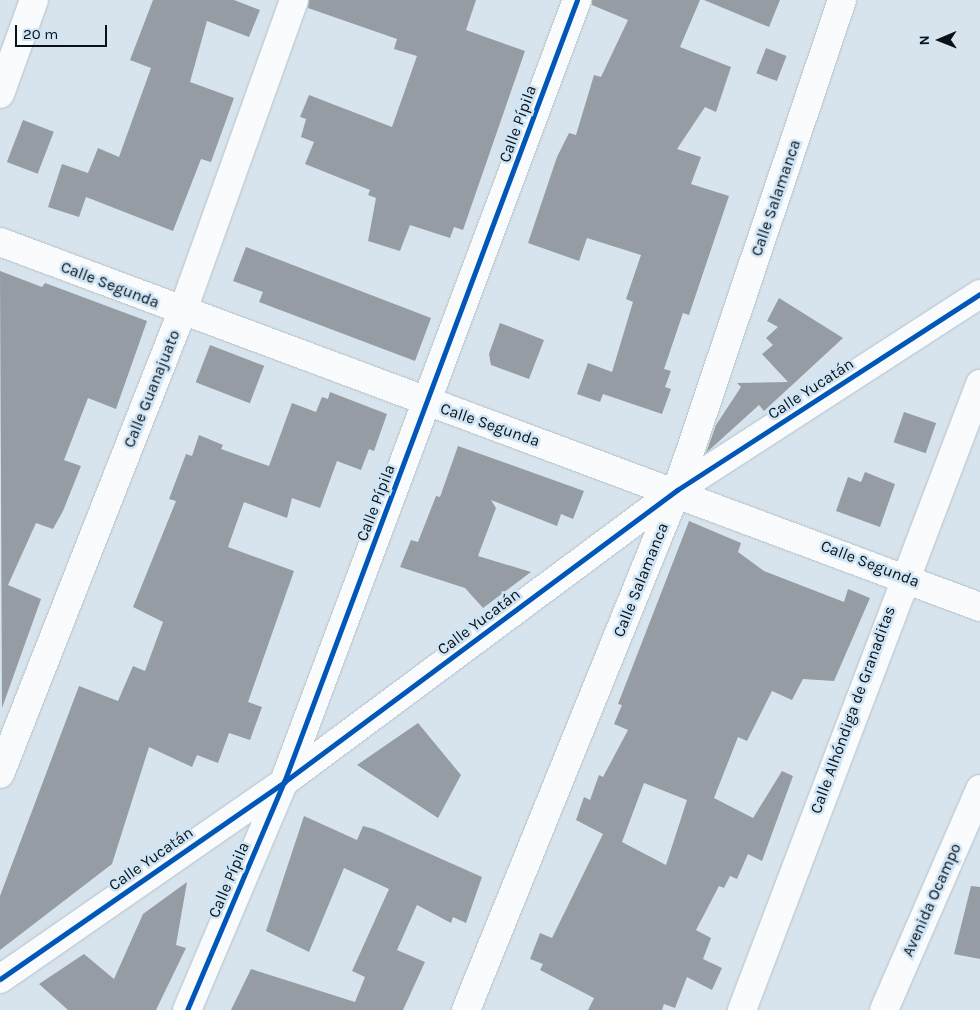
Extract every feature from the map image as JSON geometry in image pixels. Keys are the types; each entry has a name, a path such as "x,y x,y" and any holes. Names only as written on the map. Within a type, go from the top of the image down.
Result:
{"street":[{"path":"0,94 34,0"},
{"name":"Calle Guanajuato","path":"0,774 182,313 294,0"},
{"name":"Calle Pípila","path":"187,1010 284,782 577,0"},
{"name":"Calle Salamanca","path":"466,1010 677,490 842,0"},
{"name":"Calle Segunda","path":"0,242 182,313 427,403 677,490 980,607"},
{"name":"Calle Yucatán","path":"0,980 284,782 677,490 980,294"},
{"name":"Calle Alhóndiga de Granaditas","path":"742,1010 903,577 980,384"},
{"name":"Avenida Ocampo","path":"886,1009 980,789"}],"building":[{"path":"153,0 234,0 260,10 249,37 207,21 190,82 234,98 211,162 201,159 173,231 86,197 79,217 48,207 62,164 88,173 98,148 119,157 151,68 130,60"},
{"path":"309,0 476,0 466,30 525,51 463,230 454,227 450,238 410,225 400,251 368,241 376,198 368,195 370,190 305,164 314,142 301,137 306,119 300,117 309,95 392,127 417,56 394,49 397,39 308,8"},
{"path":"592,0 700,0 680,47 731,67 716,112 705,107 677,149 701,157 691,184 729,196 689,315 683,313 664,369 671,371 665,387 671,389 662,414 603,394 600,402 577,394 588,363 612,372 633,302 626,299 641,255 587,238 579,261 528,243 557,157 569,133 576,135 594,75 601,77 628,20 592,5"},
{"path":"704,0 780,0 769,27"},
{"path":"766,48 787,56 777,81 756,73"},
{"path":"23,120 54,132 38,174 7,162"},
{"path":"246,247 431,318 415,361 259,302 263,292 233,281"},
{"path":"0,271 42,287 45,283 147,321 116,409 88,398 64,460 81,466 63,511 53,529 36,523 8,585 41,599 2,708"},
{"path":"779,298 843,338 764,411 759,405 706,453 716,425 741,387 737,383 788,382 762,354 773,345 766,338 778,327 767,321"},
{"path":"500,323 544,340 529,379 491,365 489,354"},
{"path":"210,345 264,366 250,403 196,382"},
{"path":"330,392 387,414 374,451 369,449 361,470 337,461 320,508 292,498 287,518 244,502 228,547 294,571 248,702 262,707 250,740 229,733 218,763 197,755 192,767 149,747 112,864 0,950 0,896 79,686 118,701 133,666 145,671 163,622 133,607 176,501 169,499 186,454 192,456 199,435 223,445 221,449 269,466 292,403 316,412 322,397 328,399"},
{"path":"904,412 936,423 926,453 894,442"},
{"path":"458,446 584,491 573,519 561,514 557,526 491,500 496,508 478,556 531,572 483,608 465,588 400,567 411,540 418,542 436,496 440,497"},
{"path":"865,472 895,484 880,527 836,511 848,477 861,482"},
{"path":"689,521 741,543 738,552 764,571 844,602 848,589 870,598 834,681 803,679 792,700 772,691 747,741 738,737 714,798 753,818 782,771 793,776 762,861 748,854 737,879 730,876 724,888 719,886 696,930 711,938 703,959 722,968 712,990 687,977 675,1008 664,1004 662,1010 588,1010 594,998 540,970 543,964 530,959 540,933 552,938 603,834 576,820 584,797 590,800 599,775 603,777 628,730 614,724 622,705 618,704","holes":["644,783 687,800 666,865 622,842"]},
{"path":"418,723 461,775 438,818 357,765"},
{"path":"304,816 357,840 363,826 374,829 482,877 466,923 453,917 451,923 417,905 397,950 425,962 403,1010 231,1010 251,969 355,1002 365,977 352,971 389,889 344,868 309,952 266,931"},
{"path":"187,882 176,945 186,948 156,1010 68,1010 39,984 84,954 114,979 143,914"},
{"path":"971,886 980,887 980,959 954,954"}],"cycle path":[{"path":"187,1010 284,782 577,0"},
{"path":"0,979 284,782 677,490 980,294"}]}
